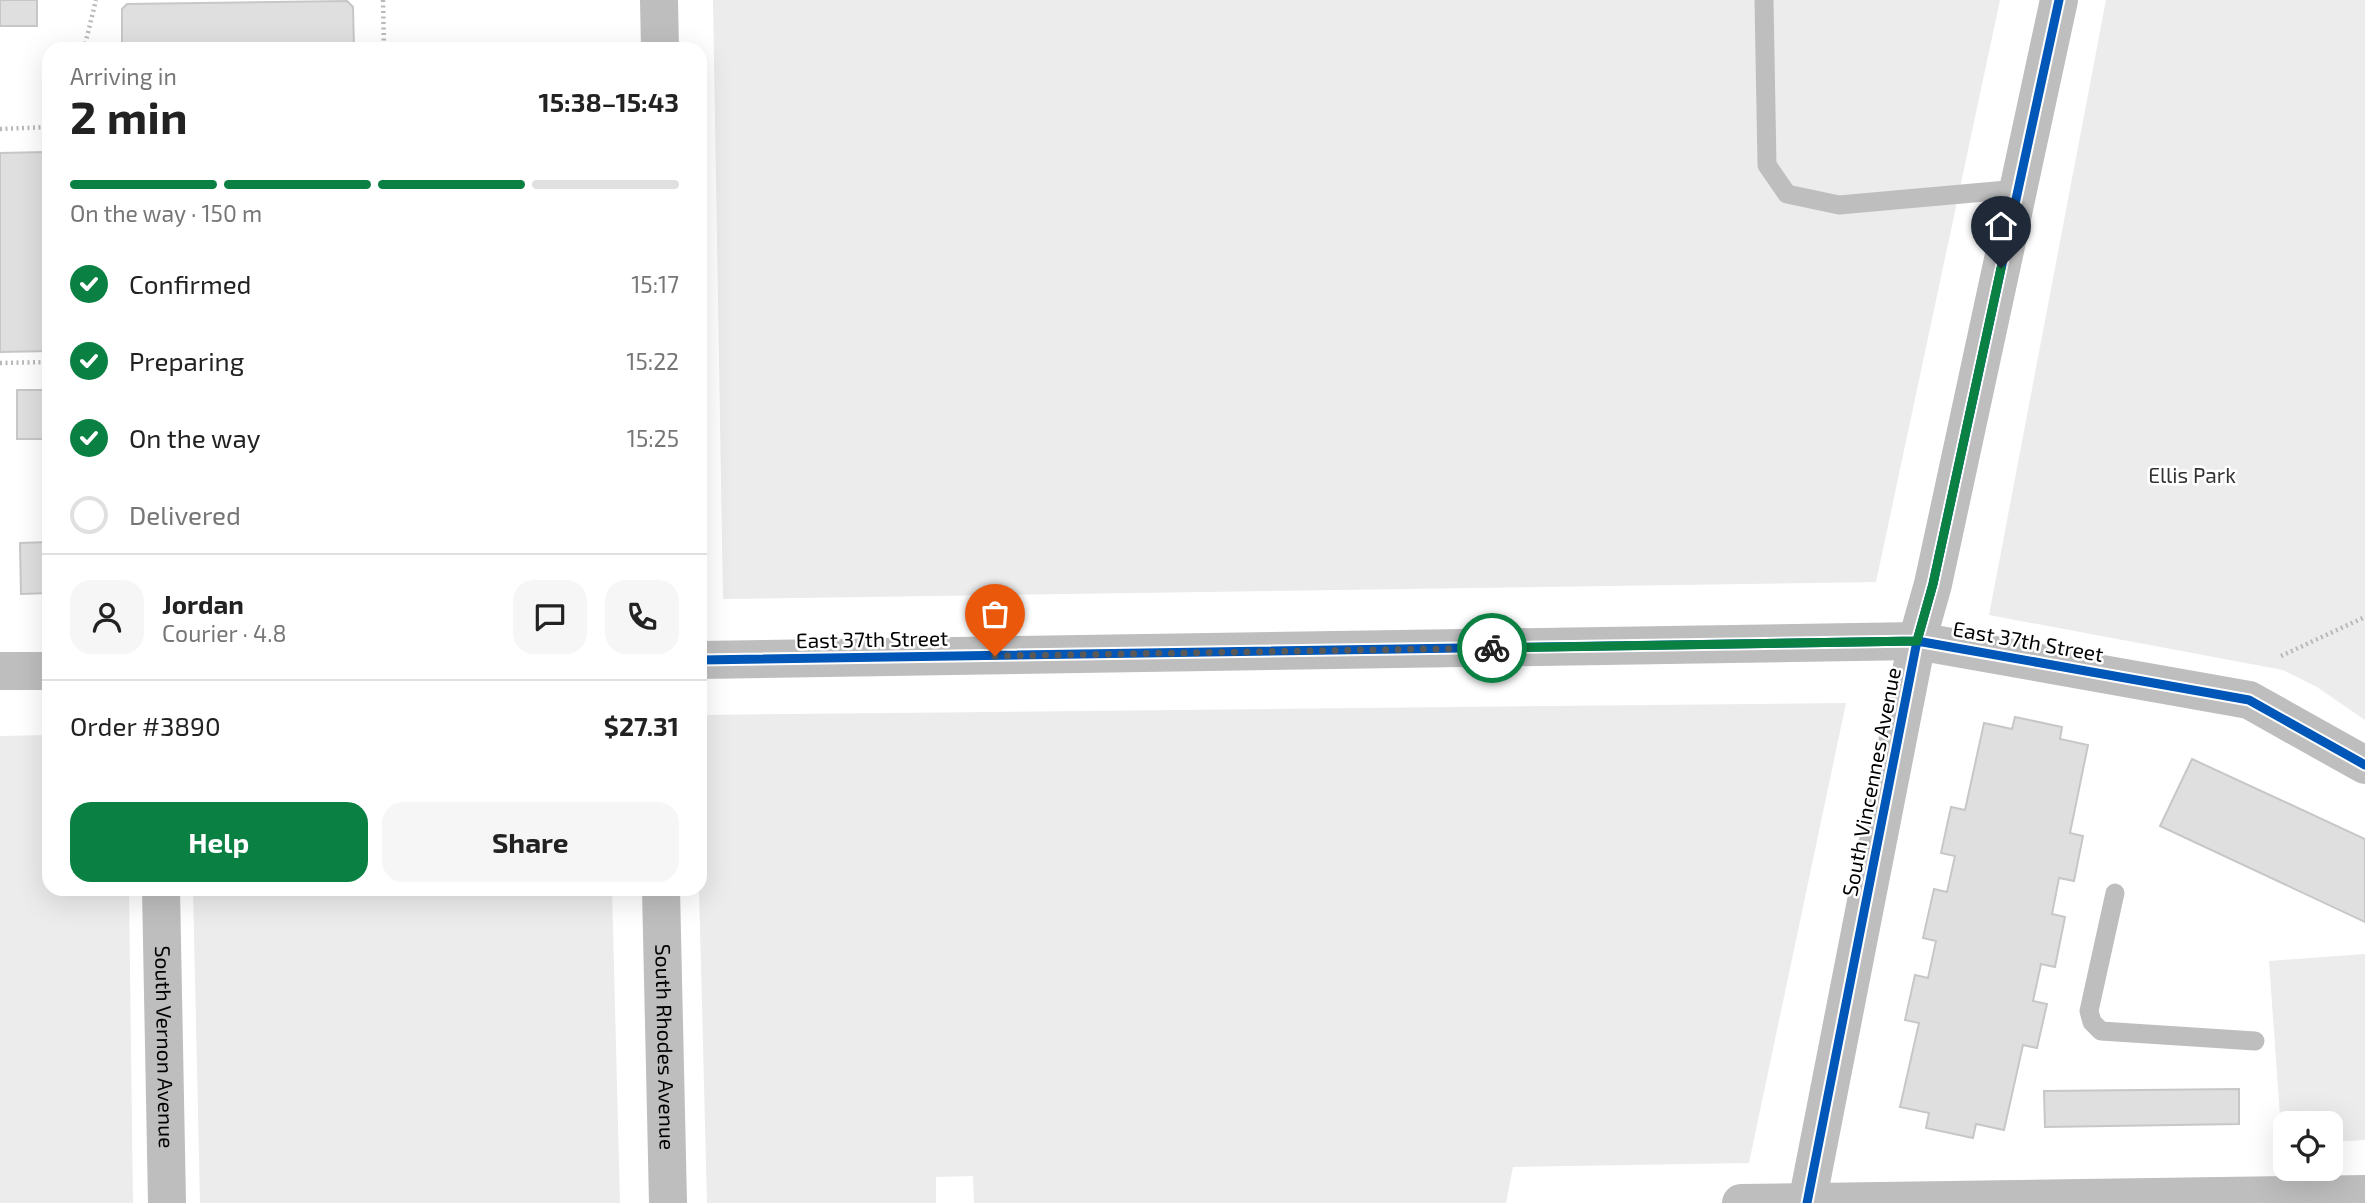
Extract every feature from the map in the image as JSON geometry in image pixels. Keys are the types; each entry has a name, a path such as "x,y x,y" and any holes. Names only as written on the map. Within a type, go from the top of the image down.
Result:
{"street":[{"path":"659,0 660,42"},
{"name":"South Vincennes Avenue","path":"1807,1202 1917,641 1933,584 2059,0"},
{"name":"East 37th Street","path":"707,660 1917,641 2249,700 2365,765"},
{"path":"0,671 42,671"},
{"name":"South Vernon Avenue","path":"161,896 167,1203"},
{"name":"South Rhodes Avenue","path":"661,896 668,1203"},
{"path":"1741,1203 2043,1201 2365,1194"}],"lane":[{"path":"1765,0 1767,166 1787,194 1839,205 2018,189"},
{"path":"2115,893 2089,1011 2092,1022 2101,1031 2109,1032 2255,1041"}],"path":[{"path":"86,42 96,0"},
{"path":"383,0 384,42"},
{"path":"0,129 42,127"},
{"path":"0,363 42,362"},
{"path":"2281,656 2365,617"},
{"path":"2359,620 2365,625"}],"green space":[{"path":"713,0 2000,0 1876,582 723,599"},
{"name":"Ellis Park","path":"2106,0 2365,0 2365,720 2317,687 2283,670 1989,615"},
{"path":"1846,703 1749,1163 1513,1167 1506,1203 974,1203 973,1176 936,1177 936,1203 707,1203 699,896 707,896 707,715"},
{"path":"42,735 42,896 129,896 133,1203 0,1203 0,736"},
{"path":"193,896 612,896 620,1203 200,1203"},
{"path":"2365,954 2365,1140 2343,1141 2343,1111 2280,1111 2269,961"}],"building":[{"path":"0,0 37,0 37,26 0,26"},
{"path":"347,1 353,7 354,42 122,42 122,9 127,4"},
{"path":"42,152 42,351 0,352 0,153"},
{"path":"17,390 42,390 42,439 17,439"},
{"path":"42,542 42,593 21,594 20,543"},
{"path":"2015,717 2062,727 2060,739 2088,745 2070,833 2083,836 2074,881 2059,878 2052,914 2065,917 2055,967 2041,964 2033,1001 2047,1004 2037,1048 2023,1045 2004,1130 1976,1124 1973,1138 1926,1128 1929,1113 1900,1107 1919,1023 1905,1020 1915,975 1928,978 1936,941 1923,938 1934,889 1947,892 1955,856 1941,853 1951,807 1965,810 1984,723 2012,729"},
{"path":"2192,759 2365,839 2365,922 2160,826"},
{"path":"2239,1089 2239,1124 2045,1127 2044,1091"}],"cycle path":[{"path":"1807,1203 1917,641 1933,584 2059,0"},
{"path":"707,660 1917,641 2249,700 2365,765"}],"way so far":[{"path":"995,656 1492,648"}],"route":[{"path":"1492,648 1917,641 1933,584 2001,268"}]}
